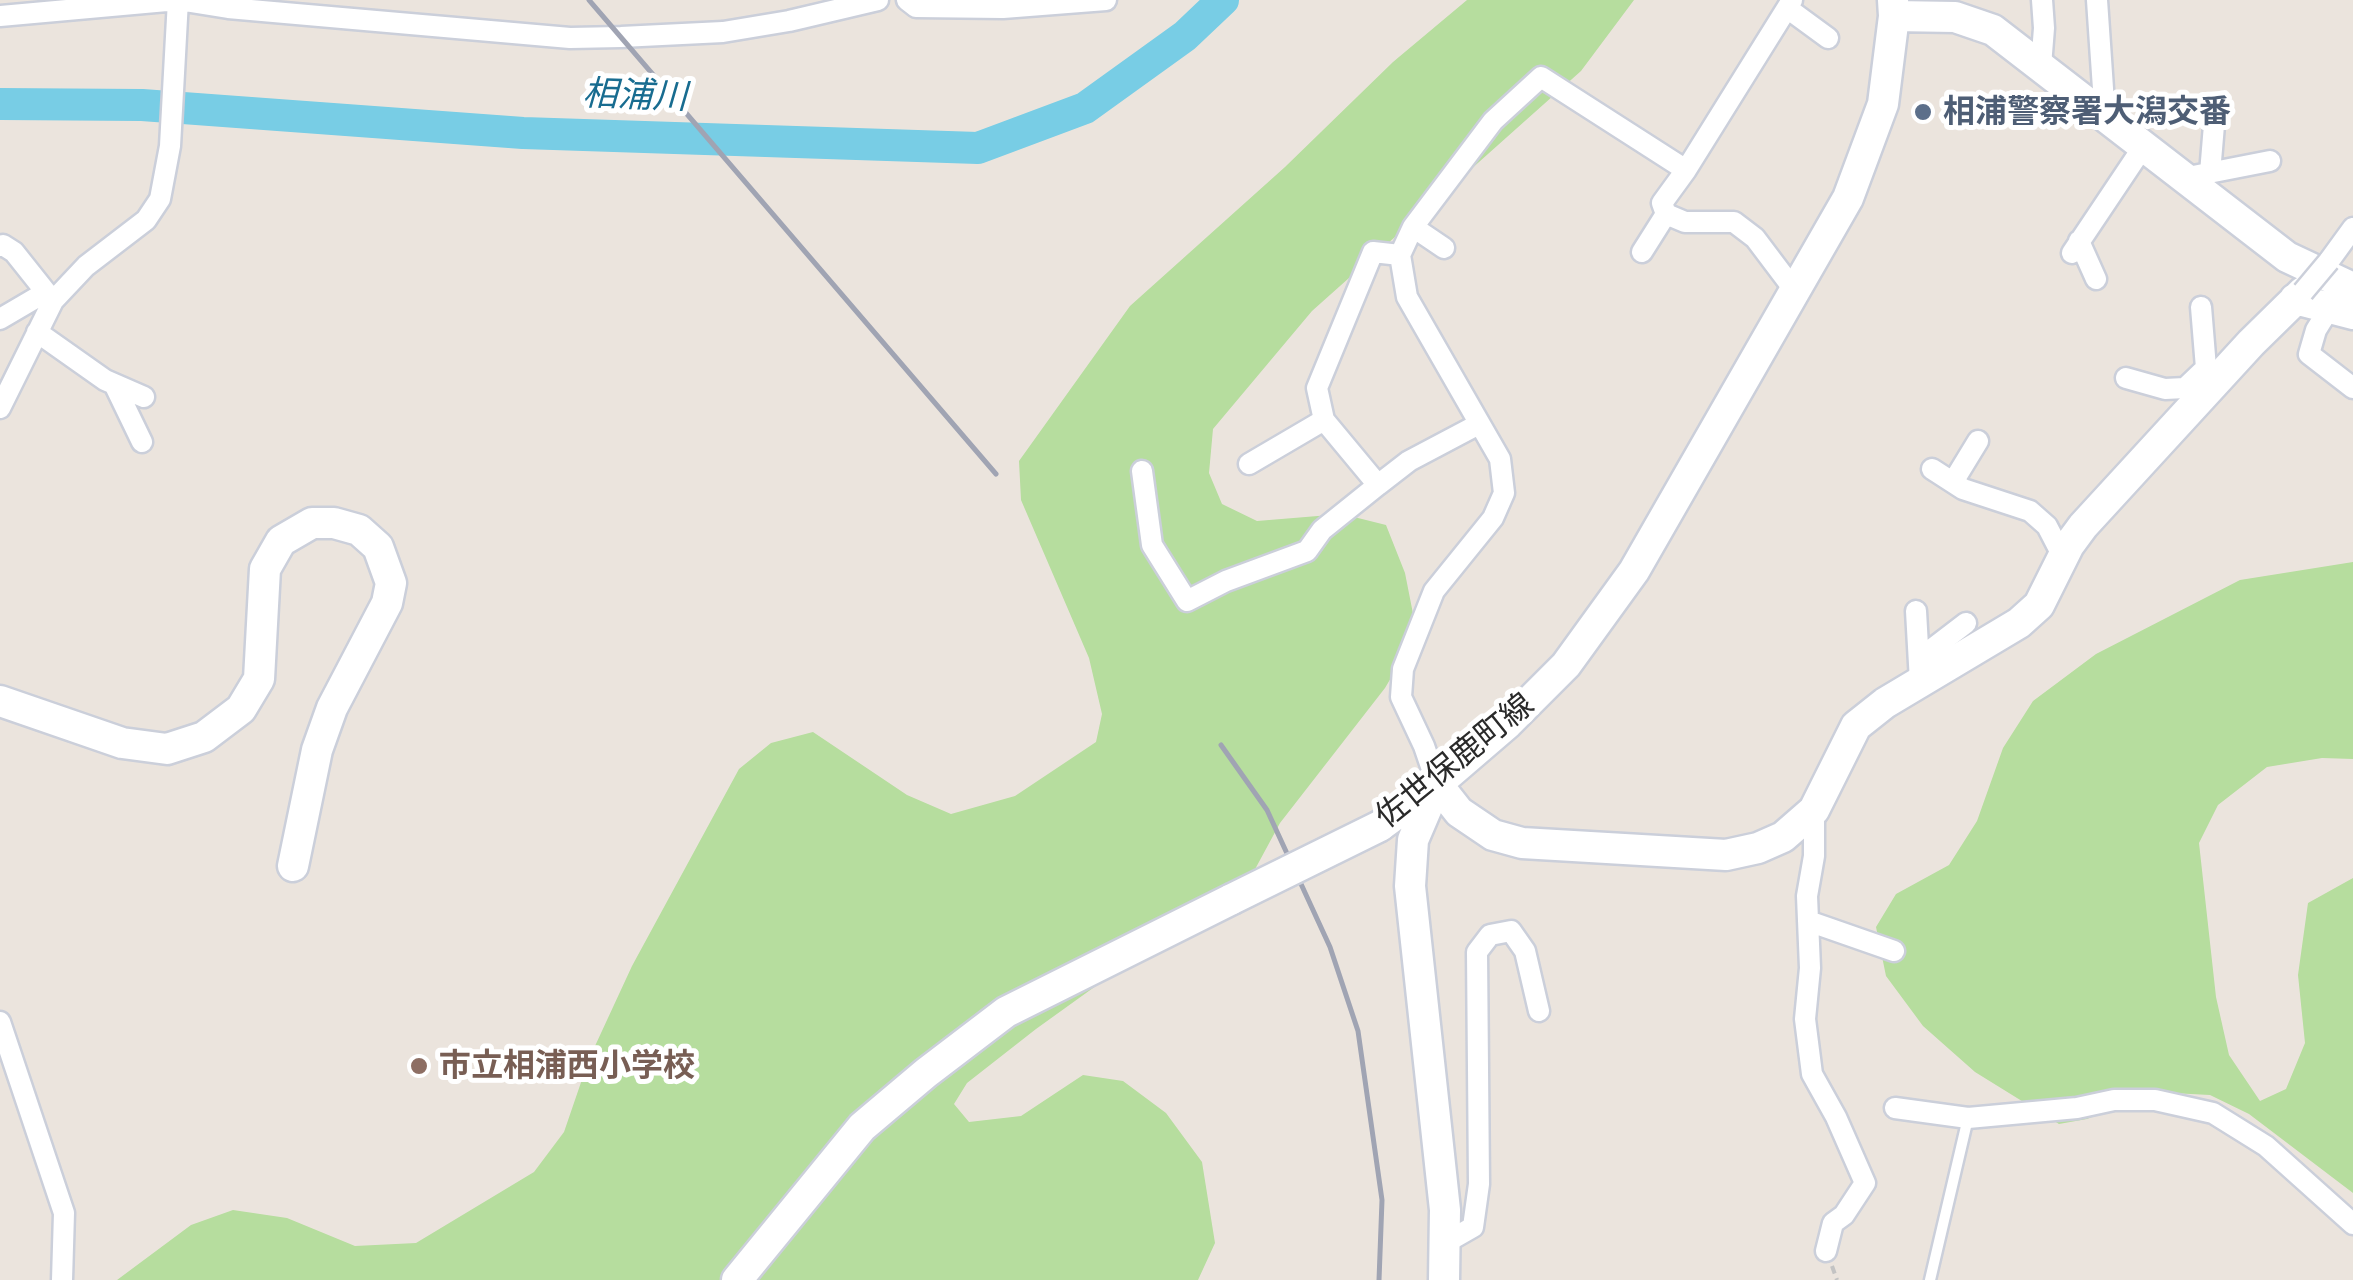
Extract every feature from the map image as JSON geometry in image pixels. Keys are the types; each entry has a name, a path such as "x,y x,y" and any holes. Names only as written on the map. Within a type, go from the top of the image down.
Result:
{"street":[{"path":"0,16 178,5 570,38 722,32 878,0"},
{"path":"907,0 916,7 1004,8 1106,0"},
{"path":"2041,66 2042,0"},
{"path":"2098,0 2105,118"},
{"path":"1795,291 1756,238 1734,222 1686,222 1666,214 1662,204 1789,4 1828,38"},
{"path":"0,319 50,296 146,220 160,199 170,146 178,5"},
{"path":"1894,8 1955,16 1993,30 2143,147 2196,175 2286,258 2353,288"},
{"name":"佐世保鹿町線","path":"737,1280 862,1127 1006,1012 1380,826 1437,784 1508,723 1566,665 1622,587 1848,198 1883,104 1894,8"},
{"path":"1686,170 1541,77 1493,121 1413,227 1400,254 1406,297 1500,460 1504,494 1493,518 1434,591 1403,669 1402,697 1437,784 1459,812 1493,835 1539,844 1726,855 1758,848 1783,836 1814,810 1856,726 1885,703 1966,623"},
{"path":"2196,175 2215,112"},
{"path":"2096,279 2076,247 2143,147"},
{"path":"2196,175 2270,161"},
{"path":"1642,252 1666,214"},
{"path":"1413,227 1444,248"},
{"path":"1919,671 2019,623 2039,604 2083,526 2213,372 2299,295 2353,228"},
{"path":"0,246 4,244 14,252 50,296"},
{"path":"1378,485 1324,420 1317,388 1373,252 1400,254"},
{"path":"2299,295 2341,312"},
{"path":"0,408 50,296"},
{"path":"2201,307 2213,372"},
{"path":"2341,312 2316,330 2309,354 2353,388"},
{"path":"37,332 114,384 144,397"},
{"path":"2126,378 2165,389 2185,388 2213,372"},
{"path":"114,384 142,442"},
{"path":"1249,464 1324,420"},
{"path":"1142,471 1140,505 1152,545 1187,601 1226,581 1307,551 1322,530 1410,460 1479,424"},
{"path":"1953,482 1978,441"},
{"path":"1932,469 1953,482 2030,511 2047,526 2063,558"},
{"path":"0,701 122,743 168,749 204,737 241,709 259,679 265,569 281,542 312,523 359,530 378,546 391,583 387,604 332,708 317,750 292,866"},
{"path":"1916,611 1919,671"},
{"path":"1437,784 1413,840 1410,886 1445,1210 1444,1280"},
{"path":"1814,810 1805,1019 1812,1074 1865,1183 1844,1216 1833,1223 1826,1251"},
{"path":"1808,922 1894,951"},
{"path":"1444,1243 1472,1227 1475,1213 1479,1184 1478,952 1490,935 1512,931 1525,951 1539,1011"},
{"path":"0,1022 64,1213 62,1280"},
{"path":"1896,1108 1968,1118 2077,1108 2114,1100 2154,1100 2213,1113 2266,1146 2353,1224"}],"lane":[{"path":"1930,1280 1968,1118"}],"green space":[{"path":"1467,0 1634,0 1581,71 1312,311 1213,429 1209,473 1222,504 1257,521 1342,514 1386,525 1405,573 1417,634 1385,688 1280,823 1253,873 1036,1029 967,1083 954,1104 969,1122 1021,1116 1083,1075 1123,1081 1166,1113 1202,1162 1215,1243 1198,1280 117,1280 191,1225 233,1210 287,1218 355,1246 416,1243 534,1172 564,1132 589,1059 632,966 739,769 771,743 813,732 907,795 951,814 1015,796 1096,742 1102,714 1089,658 1021,500 1019,461 1130,306 1285,167 1393,62"},
{"path":"2353,562 2353,759 2322,758 2267,767 2218,805 2199,843 2216,997 2229,1055 2260,1101 2286,1089 2305,1043 2298,975 2308,903 2353,878 2353,1193 2249,1114 2210,1095 2152,1092 2087,1119 2059,1124 1975,1072 1923,1026 1886,976 1876,927 1896,894 1949,865 1977,821 2003,748 2033,701 2096,654 2240,580"}],"waterway":[{"name":"相浦川","path":"0,104 142,105 523,133 978,148 1085,108 1185,36 1223,0"}],"railway":[{"path":"589,0 996,474"},
{"path":"1221,745 1267,810 1330,947 1358,1031 1382,1200 1379,1280"}],"place":[{"name":"相浦警察署大潟交番","path":"1923,112"},
{"name":"市立相浦西小学校","path":"419,1066"}]}
